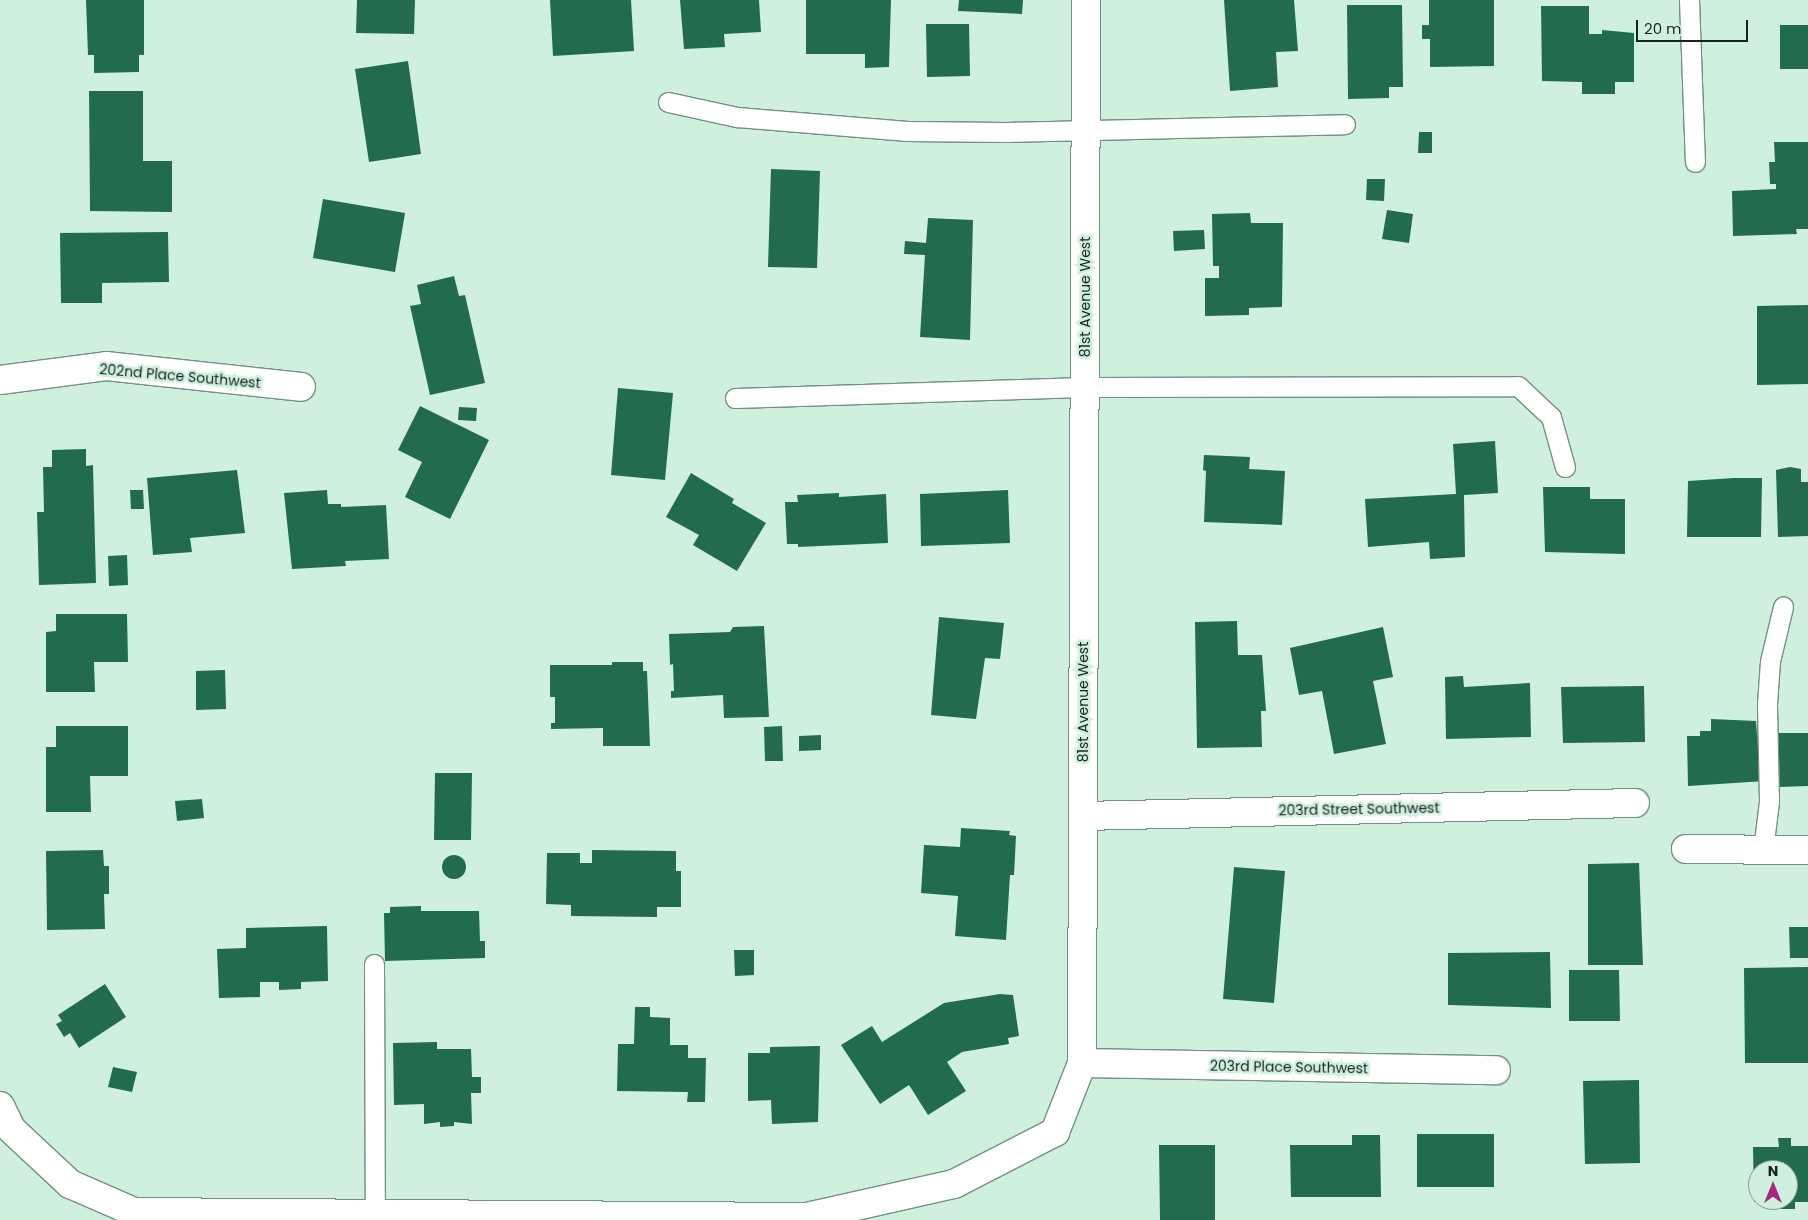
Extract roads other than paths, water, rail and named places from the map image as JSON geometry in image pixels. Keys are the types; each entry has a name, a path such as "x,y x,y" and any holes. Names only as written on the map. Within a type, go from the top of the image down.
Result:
{"street":[{"name":"81st Avenue West","path":"0,1106 10,1129 70,1184 134,1212 376,1213 503,1217 807,1219 954,1184 1055,1132 1082,1064 1086,0"},
{"name":"202nd Place Southwest","path":"0,380 106,366 301,386"},
{"name":"203rd Street Southwest","path":"1083,816 1635,803"},
{"path":"1686,849 1808,850"},
{"name":"203rd Place Southwest","path":"1082,1064 1496,1070"}],"lane":[{"path":"1689,0 1695,162"},
{"path":"668,102 738,117 834,128 1005,132 1345,124"},
{"path":"735,398 1084,387 1518,386 1551,416 1565,467"},
{"path":"1763,850 1769,801 1767,704 1770,661 1784,607"},
{"path":"374,964 376,1213"}]}
